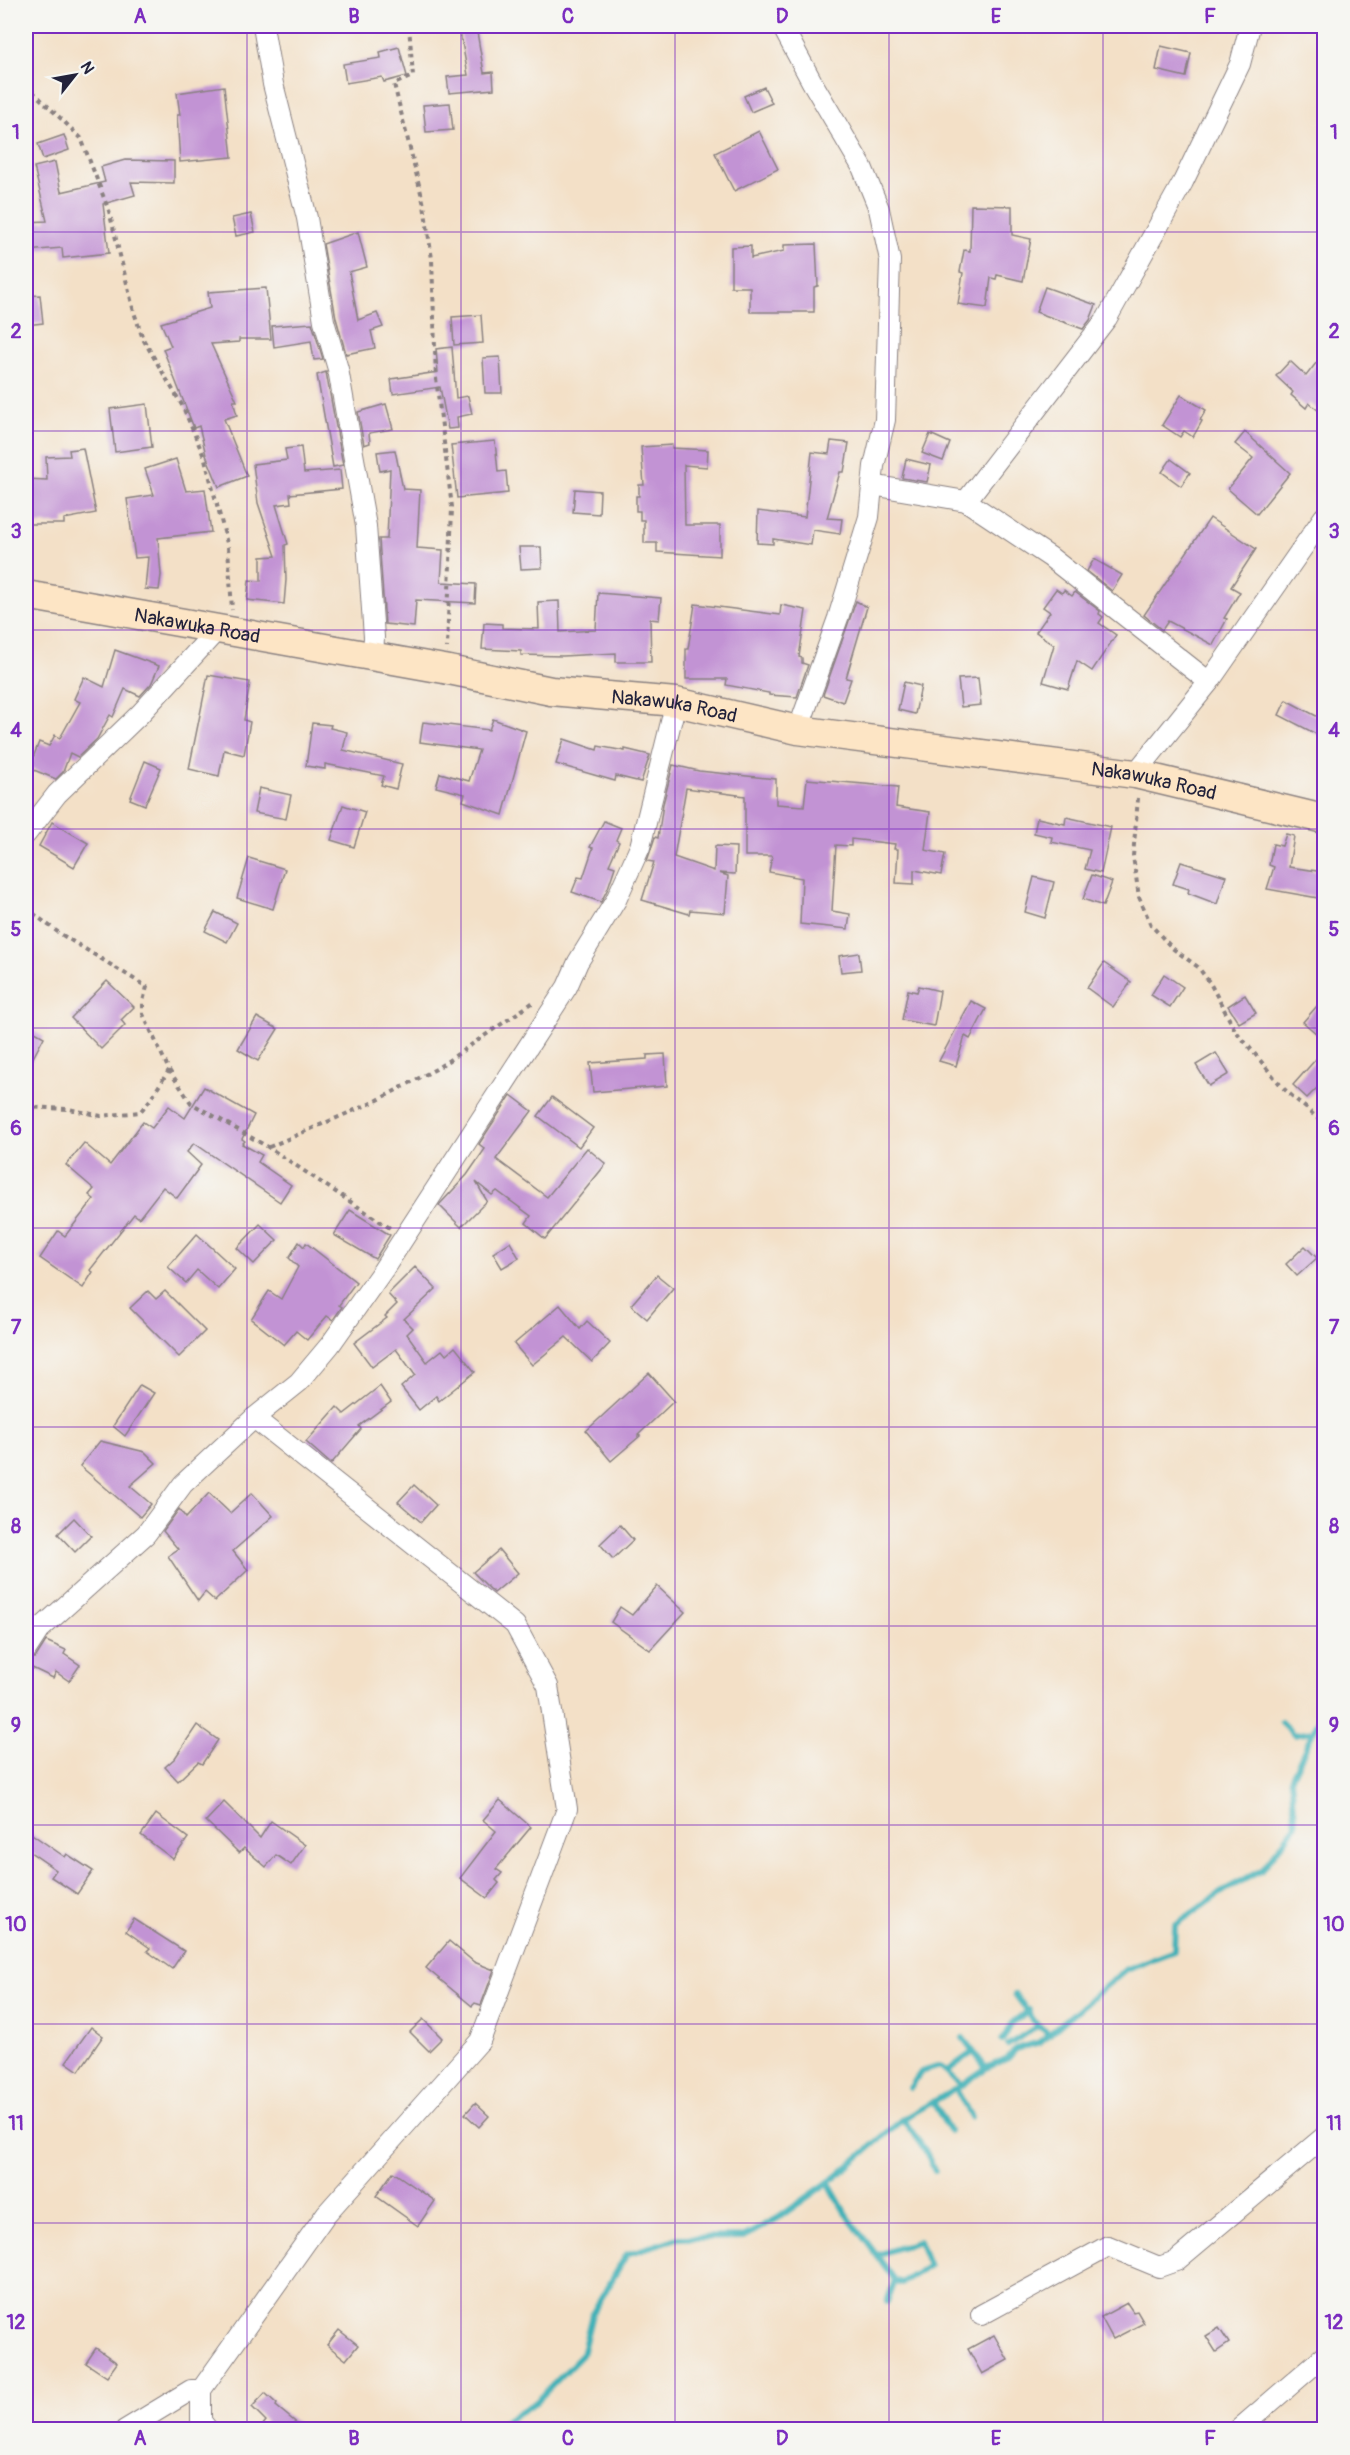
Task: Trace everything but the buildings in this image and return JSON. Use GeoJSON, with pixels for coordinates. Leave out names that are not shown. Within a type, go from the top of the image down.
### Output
{"type":"FeatureCollection","features":[{"type":"Feature","properties":{"kind":"main road","name":"Nakawuka Road"},"geometry":{"type":"LineString","coordinates":[[26,595],[444,669],[551,691],[676,702],[798,730],[1134,774],[1324,819]]}},
{"type":"Feature","properties":{"kind":"street"},"geometry":{"type":"LineString","coordinates":[[263,26],[273,84],[292,164],[304,201],[324,321],[338,369],[364,515],[374,637],[373,657]]}},
{"type":"Feature","properties":{"kind":"street"},"geometry":{"type":"LineString","coordinates":[[782,26],[862,167],[879,209],[890,260],[885,420],[874,466],[869,517],[838,618],[798,730]]}},
{"type":"Feature","properties":{"kind":"street"},"geometry":{"type":"LineString","coordinates":[[966,501],[1107,318],[1183,182],[1240,64],[1250,26]]}},
{"type":"Feature","properties":{"kind":"street"},"geometry":{"type":"LineString","coordinates":[[872,485],[966,501],[1050,557],[1209,682]]}},
{"type":"Feature","properties":{"kind":"street"},"geometry":{"type":"LineString","coordinates":[[1134,774],[1209,682],[1324,517]]}},
{"type":"Feature","properties":{"kind":"street"},"geometry":{"type":"LineString","coordinates":[[26,834],[57,794],[225,631]]}},
{"type":"Feature","properties":{"kind":"street"},"geometry":{"type":"LineString","coordinates":[[26,1650],[39,1630],[146,1534],[183,1484],[254,1418],[299,1382],[404,1237],[567,987],[578,962],[616,900],[640,847],[676,702]]}},
{"type":"Feature","properties":{"kind":"street"},"geometry":{"type":"LineString","coordinates":[[208,2430],[201,2421],[201,2390],[326,2214],[480,2040],[567,1809],[548,1686],[515,1625],[254,1418]]}},
{"type":"Feature","properties":{"kind":"street"},"geometry":{"type":"LineString","coordinates":[[981,2315],[1108,2246],[1158,2267],[1176,2261],[1324,2137]]}},
{"type":"Feature","properties":{"kind":"street"},"geometry":{"type":"LineString","coordinates":[[1238,2430],[1324,2356]]}},
{"type":"Feature","properties":{"kind":"street"},"geometry":{"type":"LineString","coordinates":[[125,2430],[191,2390],[201,2390]]}},
{"type":"Feature","properties":{"kind":"path"},"geometry":{"type":"LineString","coordinates":[[409,26],[413,76],[394,84],[424,205],[432,260],[436,378],[452,507],[444,669]]}},
{"type":"Feature","properties":{"kind":"path"},"geometry":{"type":"LineString","coordinates":[[26,85],[81,138],[109,211],[143,339],[183,407],[205,459],[228,547],[225,631]]}},
{"type":"Feature","properties":{"kind":"path"},"geometry":{"type":"LineString","coordinates":[[1134,774],[1139,805],[1133,856],[1139,897],[1150,926],[1172,948],[1198,967],[1242,1038],[1283,1088],[1324,1124]]}},
{"type":"Feature","properties":{"kind":"path"},"geometry":{"type":"LineString","coordinates":[[26,908],[59,933],[147,987],[143,1001],[143,1014],[169,1070],[191,1103],[268,1147],[404,1237]]}},
{"type":"Feature","properties":{"kind":"path"},"geometry":{"type":"LineString","coordinates":[[268,1147],[376,1101],[436,1069],[543,995],[567,987]]}},
{"type":"Feature","properties":{"kind":"path"},"geometry":{"type":"LineString","coordinates":[[26,1107],[69,1109],[101,1116],[140,1112],[169,1070]]}},
{"type":"Feature","properties":{"kind":"waterway"},"geometry":{"type":"LineString","coordinates":[[490,2430],[536,2402],[582,2355],[592,2314],[627,2254],[678,2238],[743,2237],[778,2218],[837,2176],[903,2119],[959,2087],[986,2068],[1008,2058],[1016,2049],[1040,2042],[1126,1969],[1174,1951],[1175,1925],[1225,1890],[1262,1870],[1296,1825],[1291,1779],[1324,1709]]}},
{"type":"Feature","properties":{"kind":"waterway"},"geometry":{"type":"LineString","coordinates":[[1281,1722],[1294,1735],[1312,1732]]}},
{"type":"Feature","properties":{"kind":"waterway"},"geometry":{"type":"LineString","coordinates":[[1015,1994],[1038,2026],[1050,2034]]}},
{"type":"Feature","properties":{"kind":"waterway"},"geometry":{"type":"LineString","coordinates":[[1002,2041],[1012,2023],[1029,2010]]}},
{"type":"Feature","properties":{"kind":"waterway"},"geometry":{"type":"LineString","coordinates":[[1008,2045],[1038,2026]]}},
{"type":"Feature","properties":{"kind":"waterway"},"geometry":{"type":"LineString","coordinates":[[963,2038],[986,2068]]}},
{"type":"Feature","properties":{"kind":"waterway"},"geometry":{"type":"LineString","coordinates":[[947,2071],[973,2052]]}},
{"type":"Feature","properties":{"kind":"waterway"},"geometry":{"type":"LineString","coordinates":[[910,2088],[921,2072],[940,2066],[962,2085]]}},
{"type":"Feature","properties":{"kind":"waterway"},"geometry":{"type":"LineString","coordinates":[[956,2089],[971,2117]]}},
{"type":"Feature","properties":{"kind":"waterway"},"geometry":{"type":"LineString","coordinates":[[933,2102],[949,2130]]}},
{"type":"Feature","properties":{"kind":"waterway"},"geometry":{"type":"LineString","coordinates":[[903,2119],[924,2149],[935,2171]]}},
{"type":"Feature","properties":{"kind":"waterway"},"geometry":{"type":"LineString","coordinates":[[828,2182],[846,2214],[895,2280],[887,2302]]}},
{"type":"Feature","properties":{"kind":"waterway"},"geometry":{"type":"LineString","coordinates":[[877,2255],[919,2241],[929,2266],[901,2283],[895,2280]]}}]}
